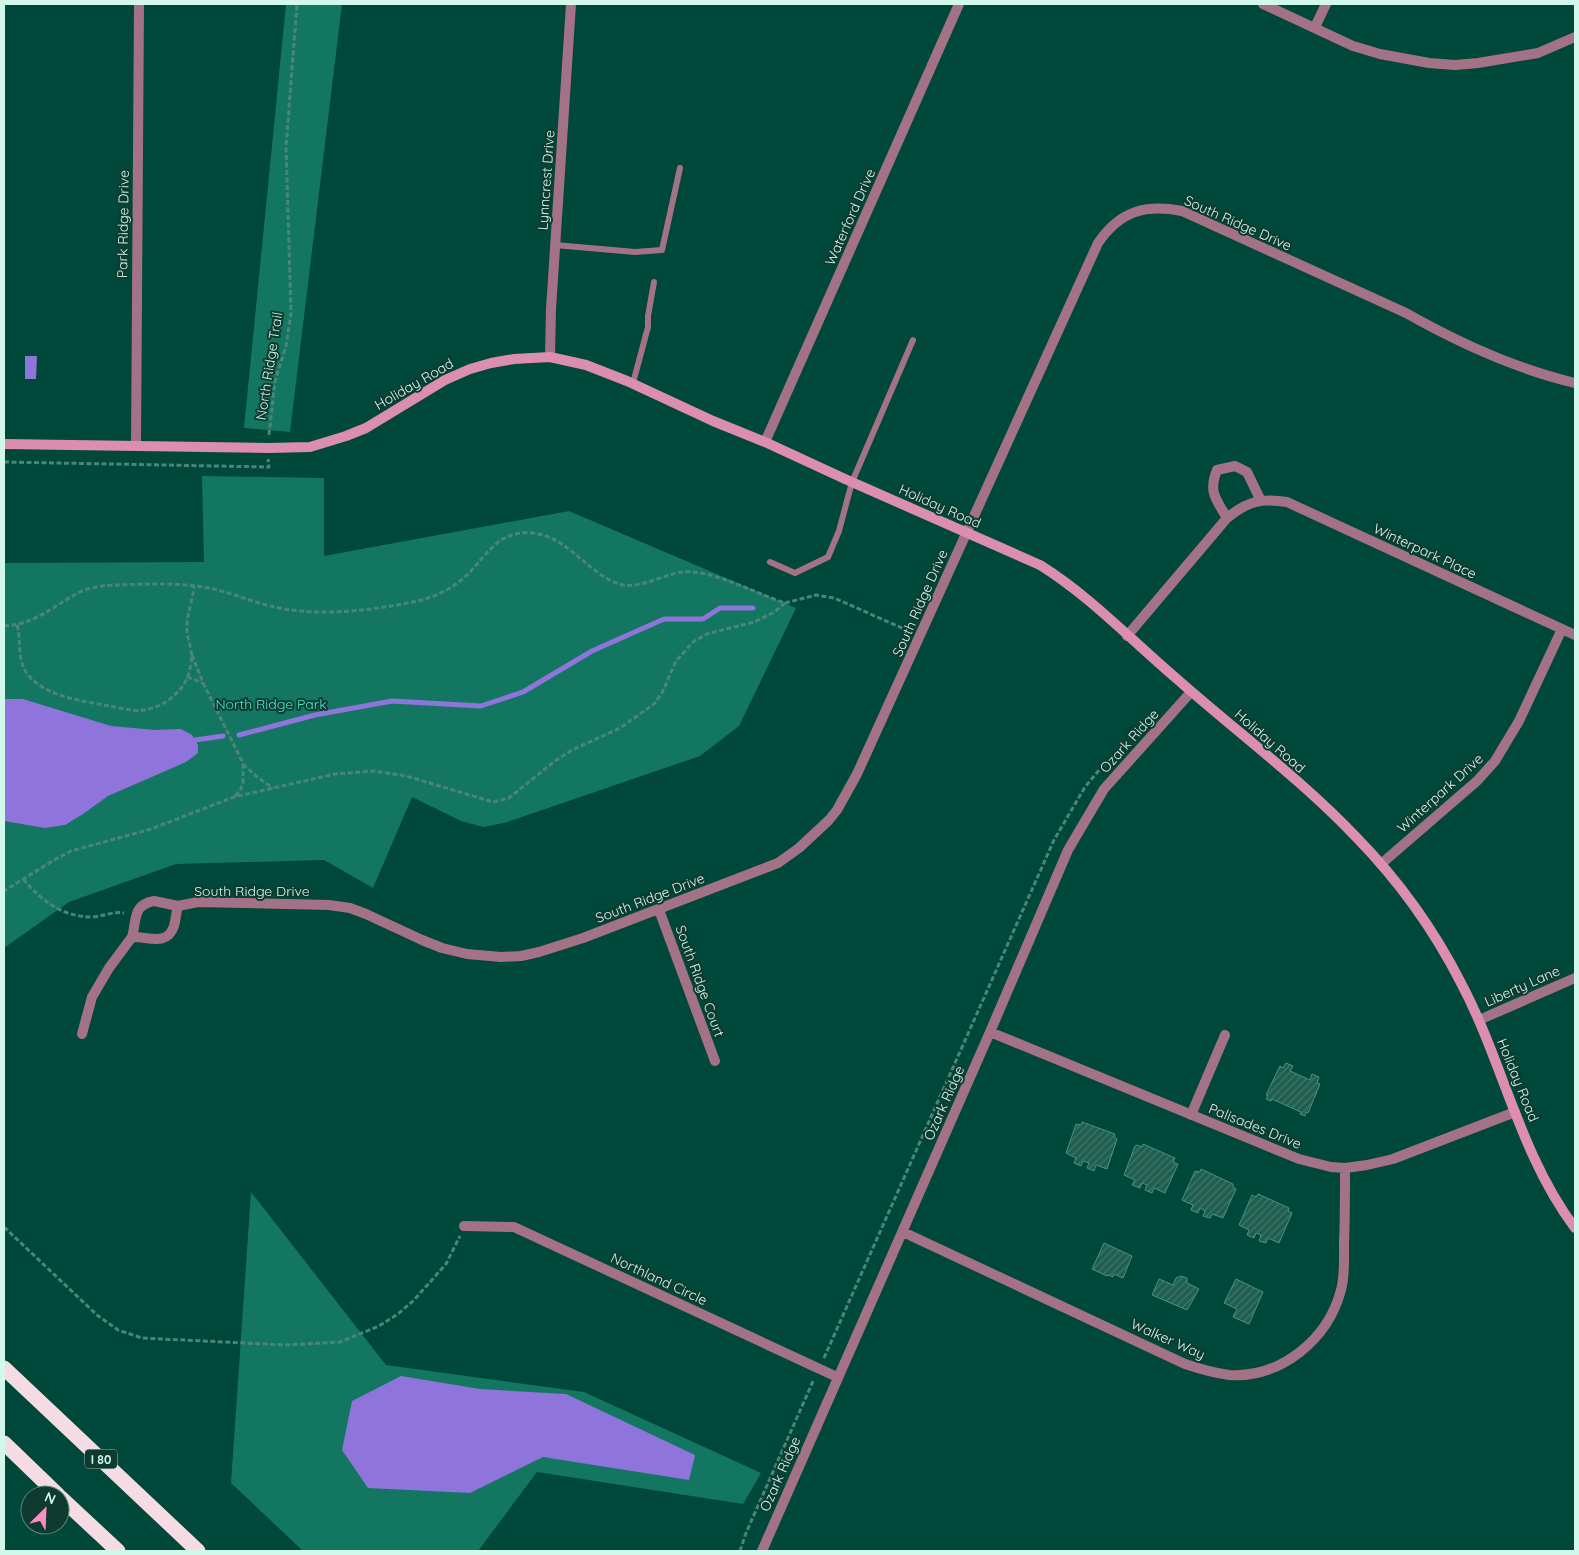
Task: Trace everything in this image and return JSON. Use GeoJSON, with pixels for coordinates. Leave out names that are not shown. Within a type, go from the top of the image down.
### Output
{"type":"FeatureCollection","features":[{"type":"Feature","properties":{"kind":"highway","name":"I 80"},"geometry":{"type":"LineString","coordinates":[[4,1368],[198,1551]]}},
{"type":"Feature","properties":{"kind":"highway"},"geometry":{"type":"LineString","coordinates":[[4,1443],[48,1485]]}},
{"type":"Feature","properties":{"kind":"highway"},"geometry":{"type":"LineString","coordinates":[[70,1506],[118,1551]]}},
{"type":"Feature","properties":{"kind":"street","name":"Park Ridge Drive"},"geometry":{"type":"LineString","coordinates":[[136,445],[139,4]]}},
{"type":"Feature","properties":{"kind":"street","name":"Lynncrest Drive"},"geometry":{"type":"LineString","coordinates":[[550,357],[551,309],[570,4]]}},
{"type":"Feature","properties":{"kind":"street","name":"Waterford Drive"},"geometry":{"type":"LineString","coordinates":[[765,442],[959,4]]}},
{"type":"Feature","properties":{"kind":"street"},"geometry":{"type":"LineString","coordinates":[[1263,4],[1353,46],[1380,54],[1429,63],[1455,65],[1478,63],[1538,53],[1575,37]]}},
{"type":"Feature","properties":{"kind":"street"},"geometry":{"type":"LineString","coordinates":[[1315,28],[1326,4]]}},
{"type":"Feature","properties":{"kind":"street","name":"South Ridge Drive"},"geometry":{"type":"LineString","coordinates":[[136,915],[142,905],[154,900],[178,906],[198,902],[329,904],[350,908],[366,914],[442,948],[467,954],[501,957],[521,956],[583,938],[659,910],[778,863],[800,848],[829,820],[856,774],[1098,243],[1116,222],[1132,213],[1145,209],[1162,208],[1182,211],[1406,313],[1512,364],[1544,376],[1575,383]]}},
{"type":"Feature","properties":{"kind":"street","name":"Holiday Road"},"geometry":{"type":"LineString","coordinates":[[4,444],[269,448],[310,446],[366,428],[445,380],[470,369],[514,359],[550,357],[586,365],[633,384],[1040,565],[1058,576],[1318,800],[1357,837],[1381,864],[1419,913],[1461,983],[1479,1020],[1533,1155],[1575,1228]]}},
{"type":"Feature","properties":{"kind":"street"},"geometry":{"type":"LineString","coordinates":[[1227,518],[1214,497],[1212,482],[1217,470],[1236,466],[1247,472],[1261,501]]}},
{"type":"Feature","properties":{"kind":"street","name":"Winterpark Place"},"geometry":{"type":"LineString","coordinates":[[1128,636],[1227,518],[1239,508],[1254,502],[1270,500],[1287,502],[1575,635]]}},
{"type":"Feature","properties":{"kind":"street","name":"Winterpark Drive"},"geometry":{"type":"LineString","coordinates":[[1381,864],[1477,781],[1495,761],[1520,721],[1562,629]]}},
{"type":"Feature","properties":{"kind":"street","name":"Ozark Ridge"},"geometry":{"type":"LineString","coordinates":[[762,1551],[903,1232],[1068,850],[1104,789],[1191,692]]}},
{"type":"Feature","properties":{"kind":"street","name":"South Ridge Drive"},"geometry":{"type":"LineString","coordinates":[[132,937],[140,936],[153,940],[165,937],[173,927],[178,906]]}},
{"type":"Feature","properties":{"kind":"street","name":"South Ridge Court"},"geometry":{"type":"LineString","coordinates":[[659,910],[715,1061]]}},
{"type":"Feature","properties":{"kind":"street"},"geometry":{"type":"LineString","coordinates":[[82,1034],[92,998],[109,968],[132,937],[136,915]]}},
{"type":"Feature","properties":{"kind":"street","name":"Liberty Lane"},"geometry":{"type":"LineString","coordinates":[[1479,1020],[1575,978]]}},
{"type":"Feature","properties":{"kind":"street","name":"Palisades Drive"},"geometry":{"type":"LineString","coordinates":[[990,1032],[1299,1159],[1331,1167],[1345,1168],[1393,1159],[1516,1112]]}},
{"type":"Feature","properties":{"kind":"street"},"geometry":{"type":"LineString","coordinates":[[1191,1115],[1225,1035]]}},
{"type":"Feature","properties":{"kind":"street","name":"Walker Way"},"geometry":{"type":"LineString","coordinates":[[903,1232],[1185,1364],[1208,1372],[1229,1374],[1256,1372],[1289,1360],[1308,1346],[1321,1332],[1336,1307],[1344,1277],[1345,1168]]}},
{"type":"Feature","properties":{"kind":"street","name":"Northland Circle"},"geometry":{"type":"LineString","coordinates":[[464,1226],[514,1227],[837,1378]]}},
{"type":"Feature","properties":{"kind":"lane"},"geometry":{"type":"LineString","coordinates":[[555,245],[635,252],[662,250],[680,168]]}},
{"type":"Feature","properties":{"kind":"lane"},"geometry":{"type":"LineString","coordinates":[[633,384],[648,327],[654,282]]}},
{"type":"Feature","properties":{"kind":"lane"},"geometry":{"type":"LineString","coordinates":[[770,562],[795,573],[828,557],[839,531],[852,482],[913,340]]}},
{"type":"Feature","properties":{"kind":"path","name":"North Ridge Trail"},"geometry":{"type":"LineString","coordinates":[[4,462],[269,467],[275,381],[286,346],[291,313],[286,147],[297,4]]}},
{"type":"Feature","properties":{"kind":"path"},"geometry":{"type":"LineString","coordinates":[[4,626],[17,625],[39,617],[80,592],[115,585],[175,585],[217,590],[267,606],[289,610],[330,612],[415,602],[442,592],[456,584],[501,539],[517,533],[534,533],[557,540],[574,551],[604,577],[621,585],[634,585],[673,573],[691,571],[708,574],[785,603]]}},
{"type":"Feature","properties":{"kind":"path"},"geometry":{"type":"LineString","coordinates":[[194,587],[186,627],[191,652],[204,685],[243,764],[257,777],[274,788]]}},
{"type":"Feature","properties":{"kind":"path"},"geometry":{"type":"LineString","coordinates":[[4,891],[71,851],[151,829],[234,797],[335,774],[375,772],[406,776],[493,802],[510,798],[555,761],[572,750],[620,728],[654,704],[662,693],[676,661],[693,642],[707,634],[754,622],[772,613],[785,603],[816,595],[834,598],[920,636]]}},
{"type":"Feature","properties":{"kind":"path"},"geometry":{"type":"LineString","coordinates":[[17,625],[19,654],[22,666],[28,676],[39,685],[69,698],[131,710],[143,710],[167,702],[182,686],[191,664],[191,652]]}},
{"type":"Feature","properties":{"kind":"path"},"geometry":{"type":"LineString","coordinates":[[186,677],[198,680],[204,685]]}},
{"type":"Feature","properties":{"kind":"path"},"geometry":{"type":"LineString","coordinates":[[740,1551],[746,1533],[1054,840],[1085,786],[1105,763]]}},
{"type":"Feature","properties":{"kind":"path"},"geometry":{"type":"LineString","coordinates":[[234,797],[240,791],[243,782],[243,764]]}},
{"type":"Feature","properties":{"kind":"path"},"geometry":{"type":"LineString","coordinates":[[23,879],[39,897],[50,905],[79,915],[105,916],[118,912],[136,915]]}},
{"type":"Feature","properties":{"kind":"path"},"geometry":{"type":"LineString","coordinates":[[4,1227],[97,1315],[118,1330],[142,1338],[286,1345],[340,1342],[379,1326],[398,1314],[414,1300],[446,1264],[464,1226]]}},
{"type":"Feature","properties":{"kind":"green space"},"geometry":{"type":"Polygon","coordinates":[[[286,4],[342,4],[290,432],[244,428],[286,4]]]}},
{"type":"Feature","properties":{"kind":"green space","name":"North Ridge Park"},"geometry":{"type":"Polygon","coordinates":[[[202,476],[324,478],[324,556],[569,511],[796,608],[739,726],[700,756],[504,823],[483,827],[461,821],[412,797],[373,888],[324,860],[176,864],[69,902],[4,948],[4,563],[204,562],[202,476]]]}},
{"type":"Feature","properties":{"kind":"green space"},"geometry":{"type":"Polygon","coordinates":[[[251,1192],[386,1365],[584,1392],[761,1473],[743,1504],[537,1472],[478,1551],[303,1551],[231,1483],[251,1192]]]}},
{"type":"Feature","properties":{"kind":"shaded area"},"geometry":{"type":"Polygon","coordinates":[[[25,356],[37,356],[36,379],[25,379],[25,356]]]}},
{"type":"Feature","properties":{"kind":"shaded area"},"geometry":{"type":"Polygon","coordinates":[[[4,699],[23,699],[111,726],[155,730],[181,729],[192,735],[198,745],[198,753],[186,762],[108,796],[65,825],[45,828],[4,821],[4,699]]]}},
{"type":"Feature","properties":{"kind":"shaded area"},"geometry":{"type":"Polygon","coordinates":[[[401,1376],[480,1389],[566,1394],[695,1455],[689,1480],[543,1457],[470,1493],[368,1488],[342,1450],[352,1401],[401,1376]]]}},
{"type":"Feature","properties":{"kind":"building"},"geometry":{"type":"Polygon","coordinates":[[[1286,1063],[1293,1066],[1290,1071],[1310,1080],[1312,1074],[1319,1077],[1317,1083],[1320,1084],[1305,1116],[1300,1114],[1301,1112],[1272,1099],[1271,1101],[1266,1099],[1268,1096],[1266,1095],[1280,1066],[1283,1068],[1286,1063]]]}},
{"type":"Feature","properties":{"kind":"building"},"geometry":{"type":"Polygon","coordinates":[[[1082,1122],[1115,1134],[1114,1137],[1117,1139],[1107,1169],[1096,1165],[1094,1171],[1087,1168],[1089,1163],[1083,1161],[1081,1166],[1074,1163],[1076,1158],[1066,1153],[1076,1124],[1081,1125],[1082,1122]]]}},
{"type":"Feature","properties":{"kind":"building"},"geometry":{"type":"Polygon","coordinates":[[[1143,1144],[1175,1158],[1173,1162],[1178,1164],[1165,1193],[1154,1188],[1152,1193],[1145,1190],[1147,1185],[1142,1183],[1140,1188],[1132,1185],[1135,1180],[1124,1175],[1135,1146],[1142,1147],[1143,1144]]]}},
{"type":"Feature","properties":{"kind":"building"},"geometry":{"type":"Polygon","coordinates":[[[1201,1169],[1233,1184],[1233,1187],[1236,1189],[1223,1218],[1212,1214],[1210,1218],[1203,1216],[1205,1211],[1200,1208],[1198,1213],[1191,1210],[1193,1205],[1182,1200],[1195,1171],[1200,1172],[1201,1169]]]}},
{"type":"Feature","properties":{"kind":"building"},"geometry":{"type":"Polygon","coordinates":[[[1258,1194],[1289,1208],[1288,1211],[1292,1213],[1279,1243],[1268,1238],[1266,1243],[1259,1241],[1261,1235],[1256,1233],[1254,1238],[1247,1235],[1249,1230],[1239,1225],[1252,1195],[1256,1197],[1258,1194]]]}},
{"type":"Feature","properties":{"kind":"building"},"geometry":{"type":"Polygon","coordinates":[[[1104,1243],[1132,1256],[1123,1278],[1114,1274],[1113,1277],[1107,1276],[1092,1269],[1104,1243]]]}},
{"type":"Feature","properties":{"kind":"building"},"geometry":{"type":"Polygon","coordinates":[[[1181,1276],[1187,1278],[1187,1283],[1199,1289],[1187,1310],[1152,1295],[1159,1279],[1173,1285],[1176,1278],[1181,1276]]]}},
{"type":"Feature","properties":{"kind":"building"},"geometry":{"type":"Polygon","coordinates":[[[1236,1279],[1263,1292],[1249,1324],[1233,1317],[1237,1309],[1224,1303],[1236,1279]]]}},
{"type":"Feature","properties":{"kind":"waterway"},"geometry":{"type":"LineString","coordinates":[[239,735],[315,715],[392,701],[481,706],[523,692],[592,651],[664,619],[703,619],[720,608],[753,608]]}},
{"type":"Feature","properties":{"kind":"waterway"},"geometry":{"type":"LineString","coordinates":[[195,740],[223,736]]}}]}
